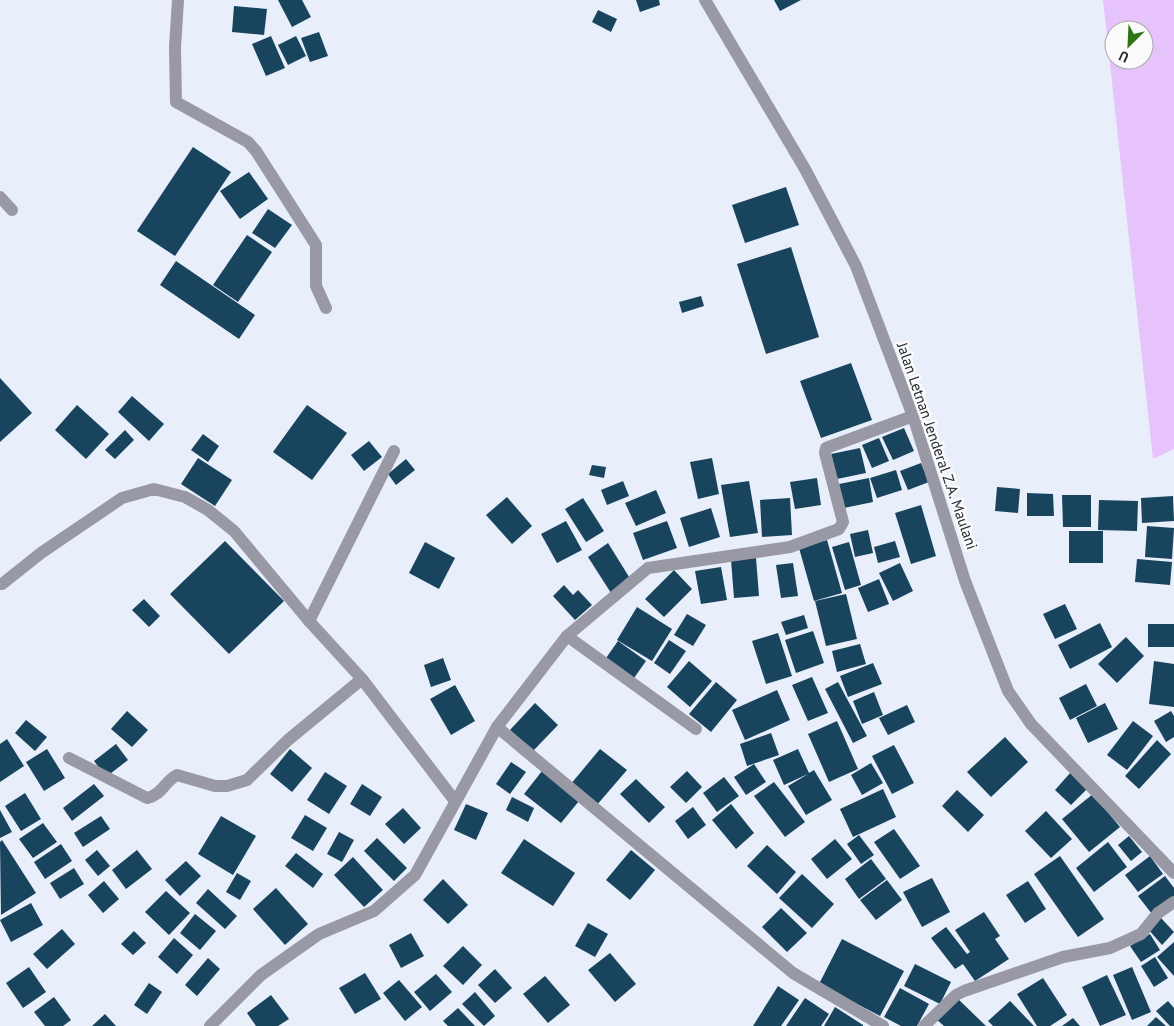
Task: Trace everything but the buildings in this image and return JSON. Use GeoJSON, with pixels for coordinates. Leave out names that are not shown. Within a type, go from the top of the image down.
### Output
{"type":"FeatureCollection","features":[{"type":"Feature","properties":{"kind":"street"},"geometry":{"type":"LineString","coordinates":[[178,0],[175,47],[176,102],[248,142],[256,151],[316,245],[316,286],[326,308]]}},
{"type":"Feature","properties":{"kind":"street","name":"Jalan Letnan Jenderal Z.A. Maulani"},"geometry":{"type":"LineString","coordinates":[[705,0],[805,169],[856,266],[913,416],[965,581],[1008,690],[1031,724],[1174,873]]}},
{"type":"Feature","properties":{"kind":"street"},"geometry":{"type":"LineString","coordinates":[[0,197],[12,210]]}},
{"type":"Feature","properties":{"kind":"street"},"geometry":{"type":"LineString","coordinates":[[210,1026],[261,975],[319,934],[374,911],[415,875],[496,727],[567,636],[648,568],[790,547],[839,529],[843,522],[825,453],[826,448],[913,416]]}},
{"type":"Feature","properties":{"kind":"street"},"geometry":{"type":"LineString","coordinates":[[310,622],[394,451]]}},
{"type":"Feature","properties":{"kind":"street"},"geometry":{"type":"LineString","coordinates":[[2,584],[41,554],[122,498],[154,489],[185,497],[208,510],[234,531],[310,622],[362,679],[455,801]]}},
{"type":"Feature","properties":{"kind":"street"},"geometry":{"type":"LineString","coordinates":[[567,636],[696,729]]}},
{"type":"Feature","properties":{"kind":"street"},"geometry":{"type":"LineString","coordinates":[[69,758],[147,798],[156,796],[171,778],[176,775],[215,786],[227,786],[247,780],[288,740],[362,679]]}},
{"type":"Feature","properties":{"kind":"street"},"geometry":{"type":"LineString","coordinates":[[496,727],[793,973],[883,1026]]}},
{"type":"Feature","properties":{"kind":"street"},"geometry":{"type":"LineString","coordinates":[[924,1026],[956,995],[964,991],[1063,957],[1110,948],[1141,934],[1158,913],[1174,902]]}},
{"type":"Feature","properties":{"kind":"shaded area"},"geometry":{"type":"Polygon","coordinates":[[[1103,0],[1174,0],[1174,449],[1153,459],[1111,70],[1154,70],[1154,20],[1105,20],[1103,0]]]}}]}
